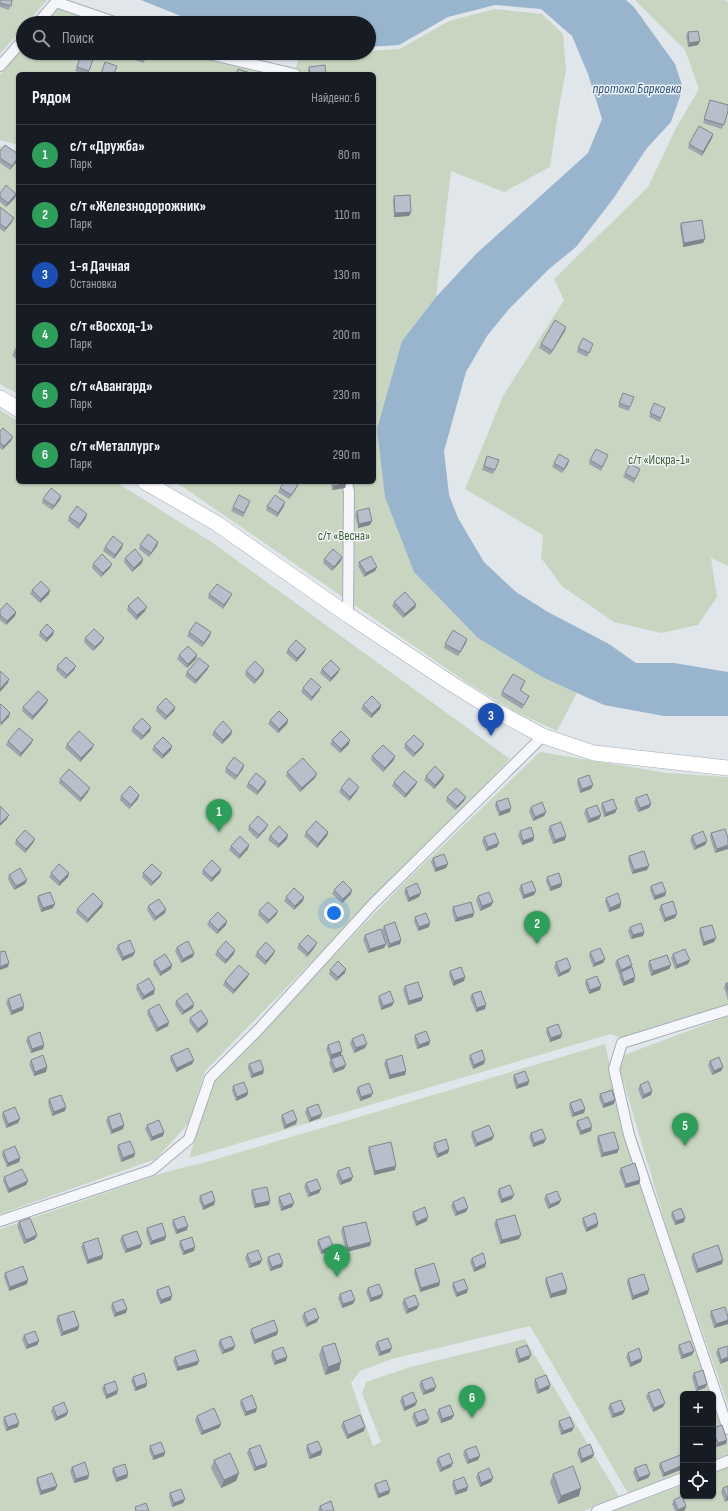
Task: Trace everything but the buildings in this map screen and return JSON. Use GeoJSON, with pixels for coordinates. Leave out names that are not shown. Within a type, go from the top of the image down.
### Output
{"type":"FeatureCollection","features":[{"type":"Feature","properties":{"kind":"main road"},"geometry":{"type":"LineString","coordinates":[[0,398],[16,408]]}},
{"type":"Feature","properties":{"kind":"main road"},"geometry":{"type":"LineString","coordinates":[[148,484],[216,523],[348,615],[489,706],[543,736],[594,753],[708,767],[728,768]]}},
{"type":"Feature","properties":{"kind":"street"},"geometry":{"type":"LineString","coordinates":[[44,16],[56,2],[97,16]]}},
{"type":"Feature","properties":{"kind":"street"},"geometry":{"type":"LineString","coordinates":[[0,66],[16,48]]}},
{"type":"Feature","properties":{"kind":"street"},"geometry":{"type":"LineString","coordinates":[[234,60],[286,72]]}},
{"type":"Feature","properties":{"kind":"street"},"geometry":{"type":"LineString","coordinates":[[347,484],[349,492],[348,615]]}},
{"type":"Feature","properties":{"kind":"street"},"geometry":{"type":"LineString","coordinates":[[0,1221],[152,1170],[189,1139],[210,1078],[258,1030],[373,904],[543,736]]}},
{"type":"Feature","properties":{"kind":"street"},"geometry":{"type":"LineString","coordinates":[[728,1010],[622,1043],[614,1069],[629,1135],[728,1429]]}},
{"type":"Feature","properties":{"kind":"street"},"geometry":{"type":"LineString","coordinates":[[716,1466],[728,1461]]}},
{"type":"Feature","properties":{"kind":"street"},"geometry":{"type":"LineString","coordinates":[[597,1511],[680,1479]]}},
{"type":"Feature","properties":{"kind":"green space"},"geometry":{"type":"Polygon","coordinates":[[[0,0],[47,0],[33,16],[16,16],[16,36],[0,54],[0,0]]]}},
{"type":"Feature","properties":{"kind":"green space","name":"с/т «Искра-1»"},"geometry":{"type":"Polygon","coordinates":[[[635,0],[725,0],[728,2],[728,566],[711,558],[717,597],[698,625],[661,633],[614,622],[563,587],[541,558],[543,535],[465,489],[503,396],[564,300],[554,279],[648,187],[676,128],[699,89],[685,50],[635,0]]]}},
{"type":"Feature","properties":{"kind":"green space"},"geometry":{"type":"Polygon","coordinates":[[[58,6],[86,16],[50,16],[58,6]]]}},
{"type":"Feature","properties":{"kind":"green space","name":"с/т «Весна»"},"geometry":{"type":"Polygon","coordinates":[[[495,9],[542,14],[563,34],[566,71],[550,167],[504,192],[451,171],[436,297],[402,341],[478,638],[542,677],[577,693],[557,731],[514,711],[469,684],[177,484],[376,484],[376,72],[295,72],[298,60],[376,60],[376,51],[400,49],[449,21],[495,9]]]}},
{"type":"Feature","properties":{"kind":"green space"},"geometry":{"type":"Polygon","coordinates":[[[16,56],[16,60],[211,60],[260,72],[16,72],[16,144],[0,140],[0,75],[16,56]]]}},
{"type":"Feature","properties":{"kind":"green space"},"geometry":{"type":"Polygon","coordinates":[[[0,146],[16,150],[16,393],[0,384],[0,146]]]}},
{"type":"Feature","properties":{"kind":"green space"},"geometry":{"type":"Polygon","coordinates":[[[0,410],[16,420],[16,484],[119,484],[213,543],[510,759],[205,1071],[188,1124],[156,1159],[0,1214],[0,410]]]}},
{"type":"Feature","properties":{"kind":"green space"},"geometry":{"type":"Polygon","coordinates":[[[540,752],[667,773],[728,777],[728,1007],[623,1039],[611,1034],[189,1158],[214,1080],[405,882],[540,752]]]}},
{"type":"Feature","properties":{"kind":"green space"},"geometry":{"type":"Polygon","coordinates":[[[728,1016],[728,1405],[671,1242],[619,1067],[624,1055],[728,1016]]]}},
{"type":"Feature","properties":{"kind":"green space"},"geometry":{"type":"Polygon","coordinates":[[[605,1044],[626,1136],[711,1391],[680,1391],[680,1475],[629,1495],[530,1326],[392,1359],[360,1371],[351,1383],[373,1446],[381,1442],[362,1393],[366,1382],[410,1367],[525,1339],[620,1498],[583,1511],[0,1511],[0,1229],[166,1172],[210,1161],[605,1044]]]}},
{"type":"Feature","properties":{"kind":"green space"},"geometry":{"type":"Polygon","coordinates":[[[716,1406],[728,1442],[728,1456],[716,1461],[716,1406]]]}},
{"type":"Feature","properties":{"kind":"green space"},"geometry":{"type":"Polygon","coordinates":[[[728,1467],[728,1511],[614,1511],[680,1486],[680,1499],[716,1499],[716,1472],[728,1467]]]}},
{"type":"Feature","properties":{"kind":"water","name":"протока Барковка"},"geometry":{"type":"Polygon","coordinates":[[[141,0],[626,0],[634,7],[675,64],[683,88],[671,122],[647,148],[613,199],[576,247],[549,269],[509,309],[487,336],[466,372],[444,451],[449,495],[458,518],[484,562],[516,592],[548,612],[609,644],[636,663],[674,663],[728,672],[728,716],[664,716],[604,705],[542,677],[478,638],[414,572],[385,497],[377,429],[402,341],[436,297],[476,254],[588,153],[602,119],[588,74],[572,36],[541,9],[495,5],[448,17],[399,45],[376,47],[376,16],[181,16],[141,0]]]}},
{"type":"Feature","properties":{"kind":"place","name":"1-я Дачная"},"geometry":{"type":"Point","coordinates":[491,736]}},
{"type":"Feature","properties":{"kind":"place","name":"с/т «Дружба»"},"geometry":{"type":"Point","coordinates":[219,832]}},
{"type":"Feature","properties":{"kind":"place","name":"с/т «Железнодорожник»"},"geometry":{"type":"Point","coordinates":[537,944]}},
{"type":"Feature","properties":{"kind":"place","name":"с/т «Авангард»"},"geometry":{"type":"Point","coordinates":[685,1146]}},
{"type":"Feature","properties":{"kind":"place","name":"с/т «Восход-1»"},"geometry":{"type":"Point","coordinates":[337,1277]}},
{"type":"Feature","properties":{"kind":"place","name":"с/т «Металлург»"},"geometry":{"type":"Point","coordinates":[472,1418]}}]}
